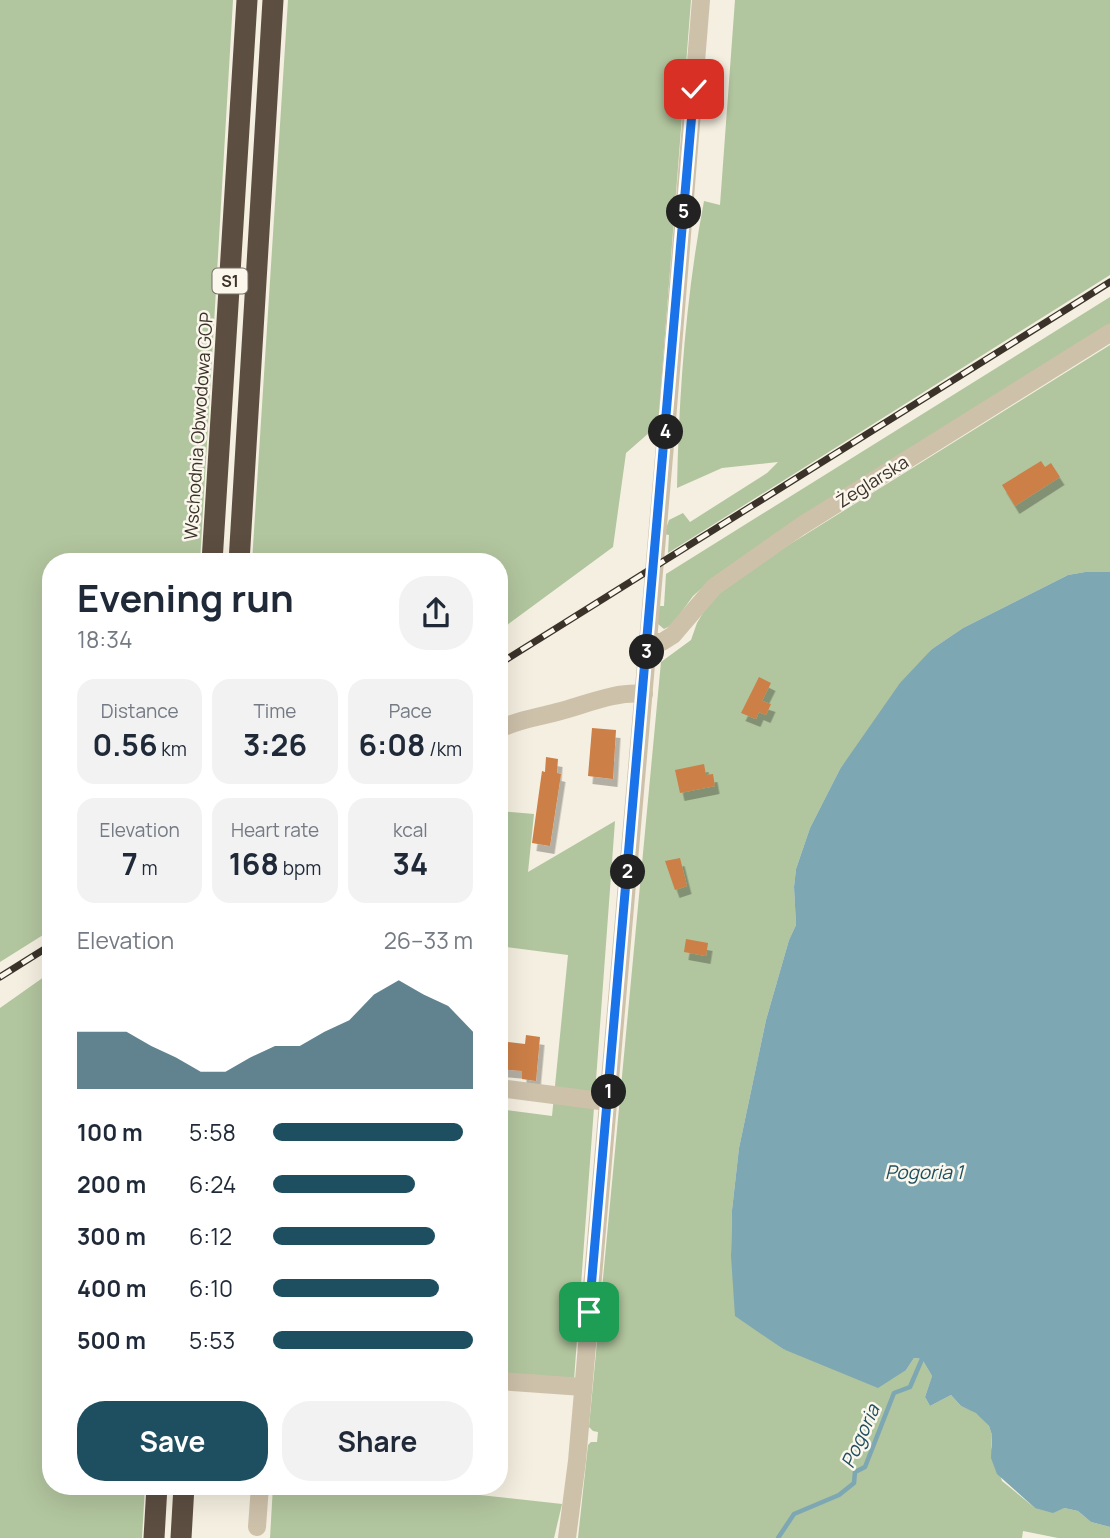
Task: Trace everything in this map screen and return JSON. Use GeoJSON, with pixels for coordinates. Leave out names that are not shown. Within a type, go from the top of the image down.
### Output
{"type":"FeatureCollection","features":[{"type":"Feature","properties":{"kind":"highway","name":"Wschodnia Obwodowa GOP"},"geometry":{"type":"LineString","coordinates":[[213,553],[247,0]]}},
{"type":"Feature","properties":{"kind":"highway","name":"S1"},"geometry":{"type":"LineString","coordinates":[[240,553],[273,0]]}},
{"type":"Feature","properties":{"kind":"highway"},"geometry":{"type":"LineString","coordinates":[[154,1538],[156,1495]]}},
{"type":"Feature","properties":{"kind":"highway"},"geometry":{"type":"LineString","coordinates":[[181,1538],[183,1495]]}},
{"type":"Feature","properties":{"kind":"street"},"geometry":{"type":"LineString","coordinates":[[568,1538],[648,642],[701,0]]}},
{"type":"Feature","properties":{"kind":"street","name":"Żeglarska"},"geometry":{"type":"LineString","coordinates":[[648,642],[662,642],[673,635],[714,587],[801,526],[1110,333]]}},
{"type":"Feature","properties":{"kind":"street"},"geometry":{"type":"LineString","coordinates":[[508,725],[626,693],[643,694]]}},
{"type":"Feature","properties":{"kind":"street"},"geometry":{"type":"LineString","coordinates":[[508,1089],[608,1101]]}},
{"type":"Feature","properties":{"kind":"street"},"geometry":{"type":"LineString","coordinates":[[508,1382],[583,1387]]}},
{"type":"Feature","properties":{"kind":"street"},"geometry":{"type":"LineString","coordinates":[[257,1527],[259,1495]]}},
{"type":"Feature","properties":{"kind":"green space"},"geometry":{"type":"Polygon","coordinates":[[[0,0],[233,0],[201,553],[42,553],[42,936],[0,962],[0,0]]]}},
{"type":"Feature","properties":{"kind":"green space"},"geometry":{"type":"Polygon","coordinates":[[[288,0],[691,0],[658,425],[626,453],[613,547],[508,624],[508,553],[253,553],[288,0]]]}},
{"type":"Feature","properties":{"kind":"green space"},"geometry":{"type":"Polygon","coordinates":[[[735,0],[1110,0],[1110,275],[668,553],[669,535],[664,534],[669,520],[683,513],[690,522],[767,473],[778,462],[722,468],[677,488],[688,308],[704,201],[720,205],[735,0]]]}},
{"type":"Feature","properties":{"kind":"green space"},"geometry":{"type":"Polygon","coordinates":[[[1110,297],[1110,325],[714,577],[693,596],[672,625],[664,629],[658,624],[658,606],[664,606],[666,574],[1110,297]]]}},
{"type":"Feature","properties":{"kind":"green space"},"geometry":{"type":"Polygon","coordinates":[[[1110,345],[1110,572],[1068,575],[963,628],[932,649],[840,769],[810,828],[796,869],[796,925],[789,940],[766,1020],[739,1148],[732,1210],[731,1256],[761,1333],[783,1349],[906,1370],[914,1358],[922,1359],[932,1376],[925,1397],[930,1406],[951,1395],[961,1406],[976,1412],[989,1426],[992,1435],[991,1447],[1002,1481],[1035,1508],[1078,1511],[1091,1522],[1110,1527],[1110,1538],[1058,1538],[1023,1531],[1022,1538],[578,1538],[588,1445],[597,1442],[598,1432],[589,1427],[661,662],[691,640],[709,603],[763,561],[1110,345]]]}},
{"type":"Feature","properties":{"kind":"green space"},"geometry":{"type":"Polygon","coordinates":[[[508,812],[534,814],[528,872],[615,821],[574,1380],[508,1376],[508,1110],[552,1116],[568,955],[508,947],[508,812]]]}},
{"type":"Feature","properties":{"kind":"green space"},"geometry":{"type":"Polygon","coordinates":[[[42,978],[42,1495],[144,1495],[142,1538],[0,1538],[0,1008],[42,978]]]}},
{"type":"Feature","properties":{"kind":"green space"},"geometry":{"type":"Polygon","coordinates":[[[272,1495],[480,1495],[562,1504],[554,1538],[270,1538],[272,1495]]]}},
{"type":"Feature","properties":{"kind":"water","name":"Pogoria 1"},"geometry":{"type":"Polygon","coordinates":[[[1110,572],[1110,1527],[1091,1522],[1078,1511],[1064,1508],[1053,1513],[1035,1508],[997,1474],[991,1458],[992,1435],[989,1426],[976,1413],[961,1406],[951,1395],[930,1406],[925,1397],[932,1376],[922,1359],[914,1358],[906,1370],[878,1388],[783,1349],[735,1316],[731,1256],[732,1210],[739,1148],[766,1020],[789,940],[796,925],[796,869],[810,828],[840,769],[900,683],[932,649],[963,628],[1068,575],[1110,572]]]}},
{"type":"Feature","properties":{"kind":"building"},"geometry":{"type":"Polygon","coordinates":[[[1041,461],[1045,467],[1051,463],[1060,477],[1015,506],[1002,485],[1041,461]]]}},
{"type":"Feature","properties":{"kind":"building"},"geometry":{"type":"Polygon","coordinates":[[[759,677],[771,683],[762,701],[771,704],[766,715],[759,712],[756,719],[741,713],[759,677]]]}},
{"type":"Feature","properties":{"kind":"building"},"geometry":{"type":"Polygon","coordinates":[[[592,728],[616,730],[613,779],[588,776],[592,728]]]}},
{"type":"Feature","properties":{"kind":"building"},"geometry":{"type":"Polygon","coordinates":[[[546,757],[558,759],[557,773],[561,774],[550,846],[532,843],[546,757]]]}},
{"type":"Feature","properties":{"kind":"building"},"geometry":{"type":"Polygon","coordinates":[[[704,764],[706,775],[713,774],[715,786],[680,793],[675,770],[704,764]]]}},
{"type":"Feature","properties":{"kind":"building"},"geometry":{"type":"Polygon","coordinates":[[[680,858],[687,886],[675,890],[665,861],[680,858]]]}},
{"type":"Feature","properties":{"kind":"building"},"geometry":{"type":"Polygon","coordinates":[[[686,939],[708,943],[706,956],[684,952],[686,939]]]}},
{"type":"Feature","properties":{"kind":"building"},"geometry":{"type":"Polygon","coordinates":[[[526,1035],[540,1037],[536,1081],[522,1079],[522,1071],[508,1070],[508,1042],[525,1044],[526,1035]]]}},
{"type":"Feature","properties":{"kind":"waterway","name":"Pogoria"},"geometry":{"type":"LineString","coordinates":[[778,1538],[794,1514],[839,1495],[854,1483],[855,1472],[865,1467],[894,1393],[910,1387],[922,1359]]}},
{"type":"Feature","properties":{"kind":"railway"},"geometry":{"type":"LineString","coordinates":[[508,658],[1110,282]]}},
{"type":"Feature","properties":{"kind":"railway"},"geometry":{"type":"LineString","coordinates":[[0,977],[42,951]]}},
{"type":"Feature","properties":{"kind":"route"},"geometry":{"type":"LineString","coordinates":[[589,1312],[694,89]]}}]}
